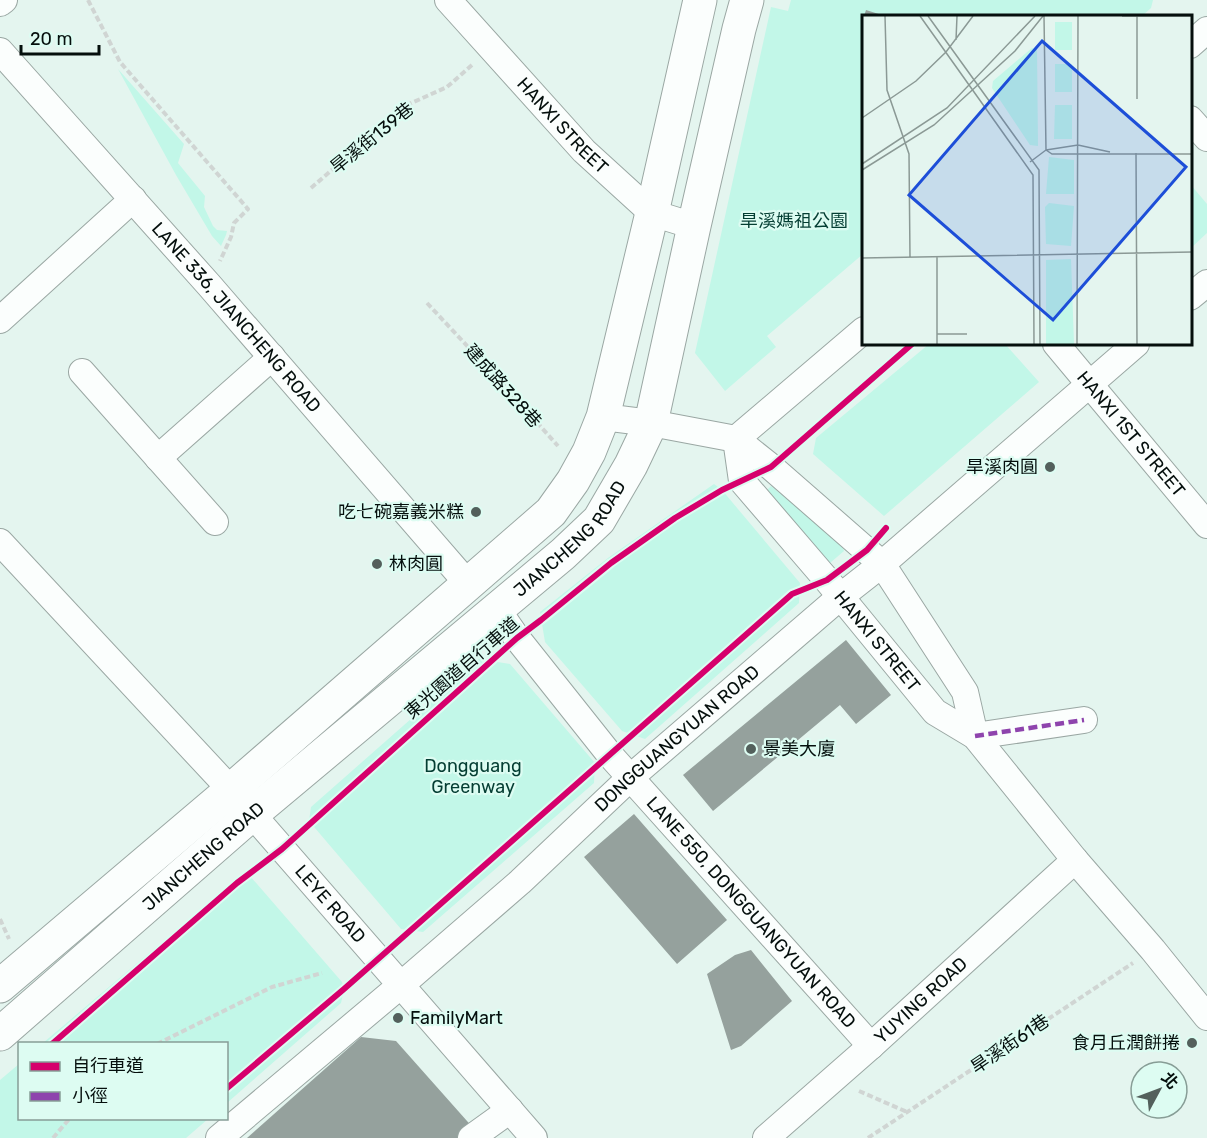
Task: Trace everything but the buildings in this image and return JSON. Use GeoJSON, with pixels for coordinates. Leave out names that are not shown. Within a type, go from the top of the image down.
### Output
{"type":"FeatureCollection","features":[{"type":"Feature","properties":{"kind":"main road","name":"JIANCHENG ROAD"},"geometry":{"type":"LineString","coordinates":[[0,986],[231,790],[551,512],[589,452],[603,417],[700,0]]}},
{"type":"Feature","properties":{"kind":"main road","name":"JIANCHENG ROAD"},"geometry":{"type":"LineString","coordinates":[[0,1034],[252,814],[563,554],[599,520],[631,465],[651,423],[747,0]]}},
{"type":"Feature","properties":{"kind":"street"},"geometry":{"type":"LineString","coordinates":[[0,3],[4,0]]}},
{"type":"Feature","properties":{"kind":"street","name":"HANXI STREET"},"geometry":{"type":"LineString","coordinates":[[448,0],[584,151],[652,213],[694,226]]}},
{"type":"Feature","properties":{"kind":"street"},"geometry":{"type":"LineString","coordinates":[[1192,44],[1207,30]]}},
{"type":"Feature","properties":{"kind":"street","name":"LANE 336, JIANCHENG ROAD"},"geometry":{"type":"LineString","coordinates":[[0,51],[272,357],[468,584]]}},
{"type":"Feature","properties":{"kind":"street"},"geometry":{"type":"LineString","coordinates":[[1192,119],[1207,138]]}},
{"type":"Feature","properties":{"kind":"street"},"geometry":{"type":"LineString","coordinates":[[0,320],[133,199]]}},
{"type":"Feature","properties":{"kind":"street"},"geometry":{"type":"LineString","coordinates":[[1192,296],[1207,283]]}},
{"type":"Feature","properties":{"kind":"street"},"geometry":{"type":"LineString","coordinates":[[603,417],[651,423],[736,439],[862,332]]}},
{"type":"Feature","properties":{"kind":"street","name":"HANXI 1ST STREET"},"geometry":{"type":"LineString","coordinates":[[1057,345],[1207,525]]}},
{"type":"Feature","properties":{"kind":"street","name":"DONGGUANGYUAN ROAD"},"geometry":{"type":"LineString","coordinates":[[219,1138],[520,882],[631,777],[1135,345]]}},
{"type":"Feature","properties":{"kind":"street"},"geometry":{"type":"LineString","coordinates":[[158,458],[272,357]]}},
{"type":"Feature","properties":{"kind":"street"},"geometry":{"type":"LineString","coordinates":[[82,372],[215,522]]}},
{"type":"Feature","properties":{"kind":"street","name":"HANXI STREET"},"geometry":{"type":"LineString","coordinates":[[736,439],[771,466],[882,564],[964,692],[975,736]]}},
{"type":"Feature","properties":{"kind":"street","name":"HANXI STREET"},"geometry":{"type":"LineString","coordinates":[[736,439],[742,481],[935,712],[975,736],[1075,860],[1207,1017]]}},
{"type":"Feature","properties":{"kind":"street","name":"LEYE ROAD"},"geometry":{"type":"LineString","coordinates":[[0,543],[231,790],[534,1138]]}},
{"type":"Feature","properties":{"kind":"street","name":"LANE 550, DONGGUANGYUAN ROAD"},"geometry":{"type":"LineString","coordinates":[[497,609],[517,638],[610,755],[871,1046]]}},
{"type":"Feature","properties":{"kind":"street"},"geometry":{"type":"LineString","coordinates":[[975,736],[1084,720]]}},
{"type":"Feature","properties":{"kind":"street","name":"YUYING ROAD"},"geometry":{"type":"LineString","coordinates":[[765,1138],[871,1046],[1075,860]]}},
{"type":"Feature","properties":{"kind":"street"},"geometry":{"type":"LineString","coordinates":[[471,1138],[510,1110]]}},
{"type":"Feature","properties":{"kind":"path"},"geometry":{"type":"LineString","coordinates":[[88,0],[120,62],[248,209],[234,223],[225,251]]}},
{"type":"Feature","properties":{"kind":"path"},"geometry":{"type":"LineString","coordinates":[[161,1042],[272,987],[322,973]]}},
{"type":"Feature","properties":{"kind":"path"},"geometry":{"type":"LineString","coordinates":[[833,1080],[908,1112]]}},
{"type":"Feature","properties":{"kind":"path"},"geometry":{"type":"LineString","coordinates":[[53,1138],[69,1120]]}},
{"type":"Feature","properties":{"kind":"green space","name":"旱溪媽祖公園"},"geometry":{"type":"Polygon","coordinates":[[[791,0],[1153,0],[1151,8],[1143,15],[862,15],[862,255],[767,336],[776,347],[725,391],[695,353],[771,7],[788,11],[791,0]]]}},
{"type":"Feature","properties":{"kind":"green space"},"geometry":{"type":"Polygon","coordinates":[[[118,69],[184,144],[178,163],[205,196],[204,207],[213,226],[217,230],[227,231],[221,246],[212,236],[176,175],[118,69]]]}},
{"type":"Feature","properties":{"kind":"green space"},"geometry":{"type":"Polygon","coordinates":[[[1192,186],[1207,204],[1207,233],[1192,247],[1192,186]]]}},
{"type":"Feature","properties":{"kind":"green space"},"geometry":{"type":"Polygon","coordinates":[[[928,345],[1006,345],[1039,382],[884,516],[813,454],[816,438],[928,345]]]}},
{"type":"Feature","properties":{"kind":"green space"},"geometry":{"type":"Polygon","coordinates":[[[714,484],[722,490],[800,583],[799,603],[645,739],[622,731],[545,642],[540,612],[608,558],[714,484]]]}},
{"type":"Feature","properties":{"kind":"green space"},"geometry":{"type":"Polygon","coordinates":[[[771,486],[841,543],[844,551],[830,563],[823,560],[765,492],[771,486]]]}},
{"type":"Feature","properties":{"kind":"green space","name":"Dongguang Greenway"},"geometry":{"type":"Polygon","coordinates":[[[479,659],[510,664],[595,763],[594,783],[423,932],[401,929],[309,821],[311,807],[479,659]]]}},
{"type":"Feature","properties":{"kind":"green space"},"geometry":{"type":"Polygon","coordinates":[[[241,875],[250,876],[342,982],[344,989],[341,1003],[228,1102],[228,1042],[44,1042],[241,875]]]}},
{"type":"Feature","properties":{"kind":"green space"},"geometry":{"type":"Polygon","coordinates":[[[18,1065],[18,1120],[207,1120],[186,1138],[0,1138],[0,1080],[18,1065]]]}},
{"type":"Feature","properties":{"kind":"marked path"},"geometry":{"type":"LineString","coordinates":[[975,736],[1084,720]]}},
{"type":"Feature","properties":{"kind":"cycle path","name":"東光園道自行車道"},"geometry":{"type":"LineString","coordinates":[[54,1042],[237,883],[282,849],[517,638],[611,563],[675,518],[722,490],[771,467],[911,345]]}},
{"type":"Feature","properties":{"kind":"cycle path"},"geometry":{"type":"LineString","coordinates":[[228,1087],[344,989],[792,594],[827,580],[867,550],[886,528]]}},
{"type":"Feature","properties":{"kind":"place","name":"旱溪肉圓"},"geometry":{"type":"Point","coordinates":[1050,467]}},
{"type":"Feature","properties":{"kind":"place","name":"吃七碗嘉義米糕"},"geometry":{"type":"Point","coordinates":[476,512]}},
{"type":"Feature","properties":{"kind":"place","name":"林肉圓"},"geometry":{"type":"Point","coordinates":[377,564]}},
{"type":"Feature","properties":{"kind":"place","name":"景美大廈"},"geometry":{"type":"Point","coordinates":[751,749]}},
{"type":"Feature","properties":{"kind":"place","name":"FamilyMart"},"geometry":{"type":"Point","coordinates":[398,1018]}},
{"type":"Feature","properties":{"kind":"place","name":"食月丘潤餅捲"},"geometry":{"type":"Point","coordinates":[1192,1043]}}]}
